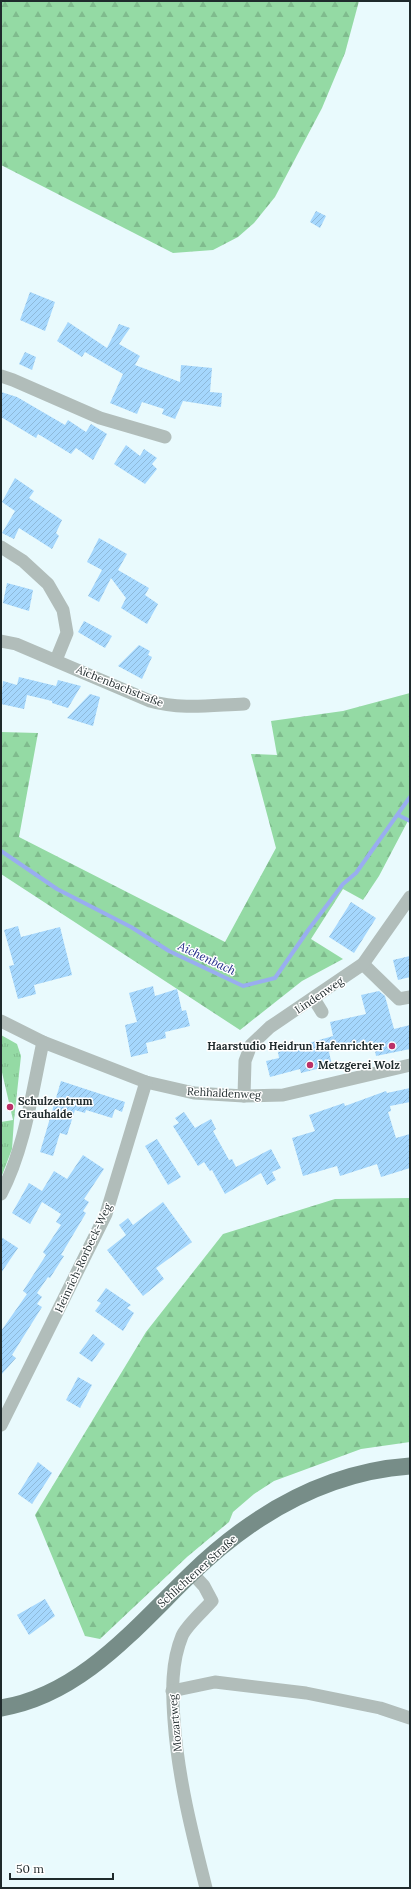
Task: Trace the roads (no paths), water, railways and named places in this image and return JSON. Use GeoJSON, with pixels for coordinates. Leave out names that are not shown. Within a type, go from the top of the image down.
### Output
{"type":"FeatureCollection","features":[{"type":"Feature","properties":{"kind":"main road","name":"Schlichtener Straße"},"geometry":{"type":"LineString","coordinates":[[1,1708],[16,1705],[49,1693],[96,1664],[139,1625],[192,1573],[245,1528],[300,1495],[364,1473],[410,1466]]}},
{"type":"Feature","properties":{"kind":"street"},"geometry":{"type":"LineString","coordinates":[[1,376],[100,418],[165,437]]}},
{"type":"Feature","properties":{"kind":"street"},"geometry":{"type":"LineString","coordinates":[[1,547],[23,561],[48,584],[63,610],[67,633],[56,660]]}},
{"type":"Feature","properties":{"kind":"street","name":"Aichenbachstraße"},"geometry":{"type":"LineString","coordinates":[[1,641],[16,644],[129,692],[167,706],[244,704]]}},
{"type":"Feature","properties":{"kind":"street","name":"Lindenweg"},"geometry":{"type":"LineString","coordinates":[[244,1096],[245,1060],[251,1045],[270,1027],[314,999],[346,969],[363,964],[410,897]]}},
{"type":"Feature","properties":{"kind":"street"},"geometry":{"type":"LineString","coordinates":[[363,964],[400,1000],[410,997]]}},
{"type":"Feature","properties":{"kind":"street"},"geometry":{"type":"LineString","coordinates":[[314,999],[322,1012]]}},
{"type":"Feature","properties":{"kind":"street","name":"Rehhaldenweg"},"geometry":{"type":"LineString","coordinates":[[1,1021],[43,1042],[146,1082],[194,1093],[244,1096],[283,1095],[410,1065]]}},
{"type":"Feature","properties":{"kind":"street"},"geometry":{"type":"LineString","coordinates":[[1,1194],[10,1176],[25,1125],[43,1042]]}},
{"type":"Feature","properties":{"kind":"street","name":"Heinrich-Rorbeck-Weg"},"geometry":{"type":"LineString","coordinates":[[1,1425],[106,1214],[146,1082]]}},
{"type":"Feature","properties":{"kind":"street","name":"Mozartweg"},"geometry":{"type":"LineString","coordinates":[[192,1573],[204,1586],[212,1601],[183,1634],[175,1659],[172,1691],[176,1741],[186,1812],[206,1888]]}},
{"type":"Feature","properties":{"kind":"street"},"geometry":{"type":"LineString","coordinates":[[172,1691],[215,1682],[306,1693],[380,1708],[410,1718]]}},
{"type":"Feature","properties":{"kind":"waterway","name":"Aichenbach"},"geometry":{"type":"LineString","coordinates":[[1,851],[57,889],[131,927],[169,951],[243,986],[275,978],[343,884],[356,873],[410,797]]}},
{"type":"Feature","properties":{"kind":"waterway"},"geometry":{"type":"LineString","coordinates":[[398,815],[410,821]]}},
{"type":"Feature","properties":{"kind":"place","name":"Haarstudio Heidrun Hafenrichter"},"geometry":{"type":"Point","coordinates":[392,1046]}},
{"type":"Feature","properties":{"kind":"place","name":"Metzgerei Wolz"},"geometry":{"type":"Point","coordinates":[310,1065]}},
{"type":"Feature","properties":{"kind":"place","name":"Schulzentrum Grauhalde"},"geometry":{"type":"Point","coordinates":[10,1107]}}]}
